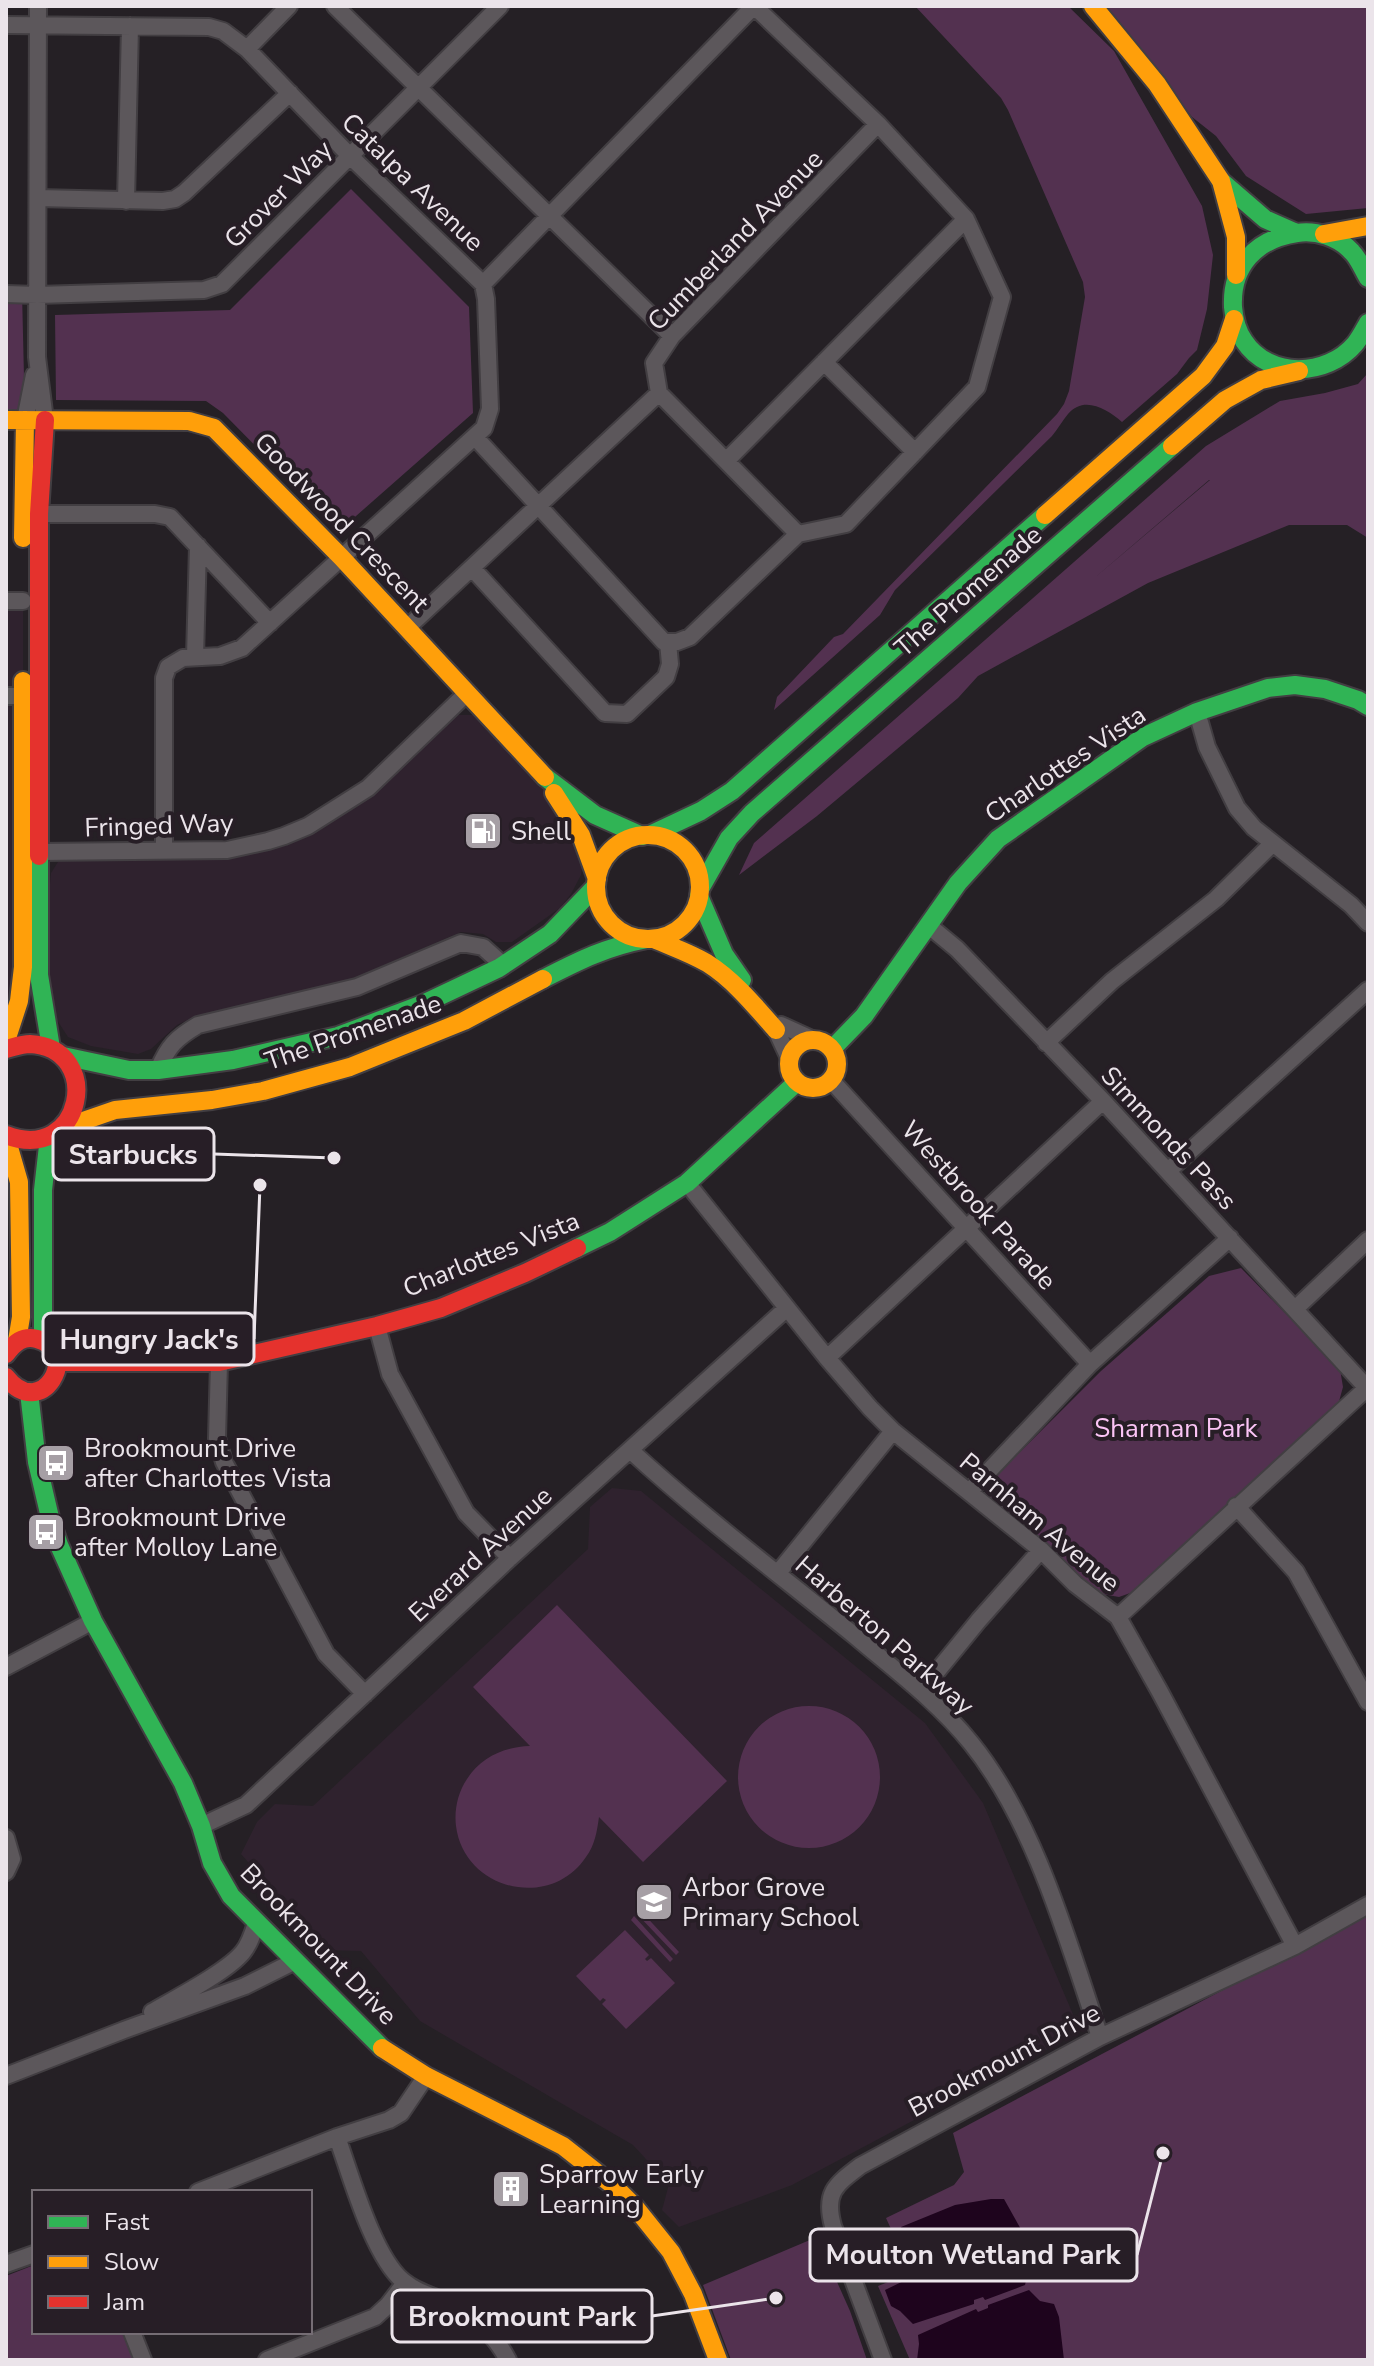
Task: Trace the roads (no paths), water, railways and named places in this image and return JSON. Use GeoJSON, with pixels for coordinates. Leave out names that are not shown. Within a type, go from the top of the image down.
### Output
{"type":"FeatureCollection","features":[{"type":"Feature","properties":{"kind":"street"},"geometry":{"type":"LineString","coordinates":[[11,1348],[21,1317],[19,1182],[6,1136],[27,1141],[56,1132],[73,1115],[78,1100],[78,1084],[73,1069],[57,1052],[41,996],[39,852],[15,601],[23,513],[45,420],[37,357],[38,6]]}},
{"type":"Feature","properties":{"kind":"street"},"geometry":{"type":"LineString","coordinates":[[247,49],[289,6]]}},
{"type":"Feature","properties":{"kind":"street"},"geometry":{"type":"LineString","coordinates":[[335,6],[672,336]]}},
{"type":"Feature","properties":{"kind":"street","name":"Grover Way"},"geometry":{"type":"LineString","coordinates":[[6,294],[213,288],[222,284],[500,6]]}},
{"type":"Feature","properties":{"kind":"street"},"geometry":{"type":"LineString","coordinates":[[475,437],[664,642],[677,642],[690,637],[798,534],[846,524],[977,387],[1002,297],[966,219],[878,124],[754,6],[483,284]]}},
{"type":"Feature","properties":{"kind":"street"},"geometry":{"type":"LineString","coordinates":[[1093,6],[1157,84],[1221,181],[1265,219],[1294,232]]}},
{"type":"Feature","properties":{"kind":"street","name":"Catalpa Avenue"},"geometry":{"type":"LineString","coordinates":[[6,25],[209,27],[223,31],[247,49],[350,156],[483,284],[490,409],[484,428],[242,648],[220,656],[195,657]]}},
{"type":"Feature","properties":{"kind":"street"},"geometry":{"type":"LineString","coordinates":[[126,201],[130,26]]}},
{"type":"Feature","properties":{"kind":"street"},"geometry":{"type":"LineString","coordinates":[[38,198],[175,199],[290,93]]}},
{"type":"Feature","properties":{"kind":"street","name":"Cumberland Avenue"},"geometry":{"type":"LineString","coordinates":[[659,393],[654,363],[672,336],[878,124]]}},
{"type":"Feature","properties":{"kind":"street","name":"The Promenade"},"geometry":{"type":"LineString","coordinates":[[646,835],[701,811],[732,791],[1204,376],[1219,359],[1230,338],[1236,279],[1236,237],[1221,181]]}},
{"type":"Feature","properties":{"kind":"street"},"geometry":{"type":"LineString","coordinates":[[727,460],[966,219]]}},
{"type":"Feature","properties":{"kind":"street"},"geometry":{"type":"LineString","coordinates":[[1236,279],[1244,262],[1258,247],[1275,237],[1294,232],[1324,234],[1368,226]]}},
{"type":"Feature","properties":{"kind":"street"},"geometry":{"type":"LineString","coordinates":[[1324,234],[1349,249],[1368,278]]}},
{"type":"Feature","properties":{"kind":"street"},"geometry":{"type":"LineString","coordinates":[[1234,319],[1242,337],[1262,359],[1280,367],[1300,370]]}},
{"type":"Feature","properties":{"kind":"street","name":"The Promenade"},"geometry":{"type":"LineString","coordinates":[[700,892],[729,838],[752,813],[1225,400],[1261,380],[1320,368],[1338,360],[1353,348],[1368,323]]}},
{"type":"Feature","properties":{"kind":"street"},"geometry":{"type":"LineString","coordinates":[[6,1041],[21,988],[23,935],[23,513],[15,420],[37,357]]}},
{"type":"Feature","properties":{"kind":"street"},"geometry":{"type":"LineString","coordinates":[[824,362],[915,452]]}},
{"type":"Feature","properties":{"kind":"street"},"geometry":{"type":"LineString","coordinates":[[407,628],[659,393],[798,534]]}},
{"type":"Feature","properties":{"kind":"street","name":"Goodwood Crescent"},"geometry":{"type":"LineString","coordinates":[[15,420],[189,421],[214,428],[341,557],[546,778],[595,815],[646,835]]}},
{"type":"Feature","properties":{"kind":"street"},"geometry":{"type":"LineString","coordinates":[[23,513],[170,517],[270,623]]}},
{"type":"Feature","properties":{"kind":"street"},"geometry":{"type":"LineString","coordinates":[[164,851],[164,678],[168,667],[177,660],[195,657],[198,546]]}},
{"type":"Feature","properties":{"kind":"street"},"geometry":{"type":"LineString","coordinates":[[472,568],[605,713],[627,714],[666,677],[670,664],[668,642]]}},
{"type":"Feature","properties":{"kind":"street","name":"Charlottes Vista"},"geometry":{"type":"LineString","coordinates":[[832,1049],[864,1016],[958,883],[998,839],[1143,737],[1197,712],[1268,688],[1295,685],[1325,689],[1368,706]]}},
{"type":"Feature","properties":{"kind":"street","name":"Fringed Way"},"geometry":{"type":"LineString","coordinates":[[39,852],[227,850],[268,841],[308,826],[368,788],[467,693]]}},
{"type":"Feature","properties":{"kind":"street"},"geometry":{"type":"LineString","coordinates":[[1197,712],[1207,747],[1237,808],[1254,828],[1351,905],[1368,923]]}},
{"type":"Feature","properties":{"kind":"street","name":"Goodwood Crescent"},"geometry":{"type":"LineString","coordinates":[[546,778],[579,830],[596,882]]}},
{"type":"Feature","properties":{"kind":"street"},"geometry":{"type":"LineString","coordinates":[[596,882],[600,908],[613,926],[625,934],[650,939],[695,956],[730,981],[778,1028],[824,1043],[832,1049],[837,1065],[831,1080],[816,1088],[806,1087],[797,1082],[791,1073],[790,1060],[778,1028],[733,968],[717,939],[700,892],[696,867],[683,849],[671,841],[646,835],[628,839],[605,858],[596,882]]}},
{"type":"Feature","properties":{"kind":"street"},"geometry":{"type":"LineString","coordinates":[[1046,1043],[1112,981],[1216,899],[1273,843]]}},
{"type":"Feature","properties":{"kind":"street","name":"The Promenade"},"geometry":{"type":"LineString","coordinates":[[6,1049],[27,1043],[129,1070],[158,1070],[233,1060],[338,1036],[451,992],[536,946],[596,882]]}},
{"type":"Feature","properties":{"kind":"street"},"geometry":{"type":"LineString","coordinates":[[650,939],[668,935],[681,927],[691,916],[700,892]]}},
{"type":"Feature","properties":{"kind":"street","name":"Simmonds Pass"},"geometry":{"type":"LineString","coordinates":[[928,925],[952,945],[1103,1101],[1368,1389]]}},
{"type":"Feature","properties":{"kind":"street"},"geometry":{"type":"LineString","coordinates":[[23,935],[33,941],[39,953]]}},
{"type":"Feature","properties":{"kind":"street","name":"The Promenade"},"geometry":{"type":"LineString","coordinates":[[56,1132],[115,1110],[212,1100],[263,1091],[350,1067],[464,1021],[589,955],[650,939]]}},
{"type":"Feature","properties":{"kind":"street","name":"The Promenade"},"geometry":{"type":"LineString","coordinates":[[158,1070],[176,1038],[198,1025],[357,987],[461,943],[483,947],[503,965]]}},
{"type":"Feature","properties":{"kind":"street"},"geometry":{"type":"LineString","coordinates":[[1168,1171],[1368,990]]}},
{"type":"Feature","properties":{"kind":"street"},"geometry":{"type":"LineString","coordinates":[[790,1060],[798,1046],[814,1040]]}},
{"type":"Feature","properties":{"kind":"street","name":"Westbrook Parade"},"geometry":{"type":"LineString","coordinates":[[831,1080],[1090,1364]]}},
{"type":"Feature","properties":{"kind":"street","name":"Charlottes Vista"},"geometry":{"type":"LineString","coordinates":[[58,1362],[219,1362],[441,1308],[525,1273],[610,1232],[687,1183],[797,1082]]}},
{"type":"Feature","properties":{"kind":"street"},"geometry":{"type":"LineString","coordinates":[[827,1358],[1103,1101]]}},
{"type":"Feature","properties":{"kind":"street"},"geometry":{"type":"LineString","coordinates":[[43,1340],[43,1190],[56,1132]]}},
{"type":"Feature","properties":{"kind":"street","name":"Parnham Avenue"},"geometry":{"type":"LineString","coordinates":[[687,1183],[827,1358],[893,1431],[1041,1550],[1075,1584],[1118,1617],[1295,1946]]}},
{"type":"Feature","properties":{"kind":"street"},"geometry":{"type":"LineString","coordinates":[[969,1492],[1090,1364],[1230,1238]]}},
{"type":"Feature","properties":{"kind":"street"},"geometry":{"type":"LineString","coordinates":[[1295,1309],[1368,1240]]}},
{"type":"Feature","properties":{"kind":"street","name":"Everard Avenue"},"geometry":{"type":"LineString","coordinates":[[201,1826],[246,1805],[510,1558],[787,1308]]}},
{"type":"Feature","properties":{"kind":"street"},"geometry":{"type":"LineString","coordinates":[[377,1326],[390,1374],[466,1513],[510,1558]]}},
{"type":"Feature","properties":{"kind":"street"},"geometry":{"type":"LineString","coordinates":[[6,1377],[14,1387],[29,1392],[44,1389],[57,1370],[56,1354],[43,1340],[30,1337],[11,1348]]}},
{"type":"Feature","properties":{"kind":"street"},"geometry":{"type":"LineString","coordinates":[[219,1362],[217,1438],[224,1462],[326,1654],[365,1694]]}},
{"type":"Feature","properties":{"kind":"street"},"geometry":{"type":"LineString","coordinates":[[1118,1617],[1236,1506],[1368,1389]]}},
{"type":"Feature","properties":{"kind":"street","name":"Brookmount Drive"},"geometry":{"type":"LineString","coordinates":[[29,1392],[37,1462],[59,1545],[93,1621],[183,1783],[212,1863],[231,1896],[386,2052],[426,2076],[563,2146],[615,2187],[671,2252],[693,2294],[718,2360]]}},
{"type":"Feature","properties":{"kind":"street"},"geometry":{"type":"LineString","coordinates":[[778,1573],[893,1431]]}},
{"type":"Feature","properties":{"kind":"street","name":"Harberton Parkway"},"geometry":{"type":"LineString","coordinates":[[630,1450],[921,1691],[971,1742],[1007,1796],[1041,1869],[1100,2037]]}},
{"type":"Feature","properties":{"kind":"street"},"geometry":{"type":"LineString","coordinates":[[1236,1506],[1296,1572],[1368,1702]]}},
{"type":"Feature","properties":{"kind":"street"},"geometry":{"type":"LineString","coordinates":[[921,1691],[1041,1550]]}},
{"type":"Feature","properties":{"kind":"street"},"geometry":{"type":"LineString","coordinates":[[6,1667],[93,1621]]}},
{"type":"Feature","properties":{"kind":"street"},"geometry":{"type":"LineString","coordinates":[[6,1838],[12,1852],[6,1872]]}},
{"type":"Feature","properties":{"kind":"street","name":"Brookmount Drive"},"geometry":{"type":"LineString","coordinates":[[883,2360],[828,2208],[832,2191],[843,2178],[1100,2037],[1295,1946],[1368,1905]]}},
{"type":"Feature","properties":{"kind":"street"},"geometry":{"type":"LineString","coordinates":[[124,2030],[236,1959],[250,1942],[256,1923]]}},
{"type":"Feature","properties":{"kind":"street"},"geometry":{"type":"LineString","coordinates":[[6,2076],[245,1986],[295,1961]]}},
{"type":"Feature","properties":{"kind":"street"},"geometry":{"type":"LineString","coordinates":[[203,2190],[337,2137],[389,2120],[401,2113],[426,2076]]}},
{"type":"Feature","properties":{"kind":"street"},"geometry":{"type":"LineString","coordinates":[[337,2137],[382,2254],[405,2283],[461,2310],[490,2334],[508,2360]]}},
{"type":"Feature","properties":{"kind":"street"},"geometry":{"type":"LineString","coordinates":[[6,2264],[32,2255]]}},
{"type":"Feature","properties":{"kind":"street"},"geometry":{"type":"LineString","coordinates":[[267,2360],[375,2317],[405,2283]]}},
{"type":"Feature","properties":{"kind":"street"},"geometry":{"type":"LineString","coordinates":[[133,2334],[143,2360]]}},
{"type":"Feature","properties":{"kind":"place","name":"Shell"},"geometry":{"type":"Point","coordinates":[483,831]}},
{"type":"Feature","properties":{"kind":"place","name":"Starbucks"},"geometry":{"type":"Point","coordinates":[334,1158]}},
{"type":"Feature","properties":{"kind":"place","name":"Hungry Jack's"},"geometry":{"type":"Point","coordinates":[260,1185]}},
{"type":"Feature","properties":{"kind":"place","name":"Brookmount Drive after Charlottes Vista"},"geometry":{"type":"Point","coordinates":[56,1463]}},
{"type":"Feature","properties":{"kind":"place","name":"Brookmount Drive after Molloy Lane"},"geometry":{"type":"Point","coordinates":[46,1532]}},
{"type":"Feature","properties":{"kind":"place","name":"Arbor Grove Primary School"},"geometry":{"type":"Point","coordinates":[654,1902]}},
{"type":"Feature","properties":{"kind":"place","name":"Moulton Wetland Park"},"geometry":{"type":"Point","coordinates":[1163,2153]}},
{"type":"Feature","properties":{"kind":"place","name":"Sparrow Early Learning"},"geometry":{"type":"Point","coordinates":[511,2189]}},
{"type":"Feature","properties":{"kind":"place","name":"Brookmount Park"},"geometry":{"type":"Point","coordinates":[776,2298]}},
{"type":"Feature","properties":{"kind":"park label","name":"Sharman Park"},"geometry":{"type":"Point","coordinates":[1176,1428]}}]}
